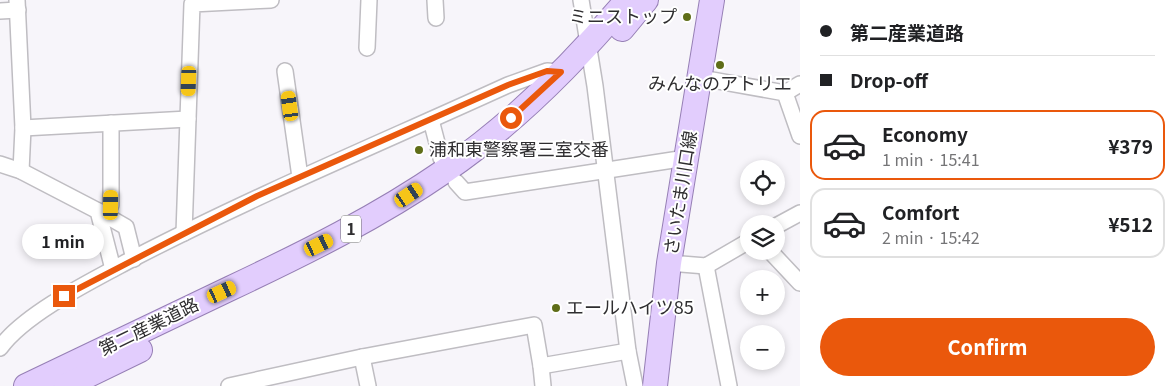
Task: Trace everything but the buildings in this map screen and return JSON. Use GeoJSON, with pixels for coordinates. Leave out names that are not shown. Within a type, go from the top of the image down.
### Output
{"type":"FeatureCollection","features":[{"type":"Feature","properties":{"kind":"main road","name":"第二産業道路"},"geometry":{"type":"LineString","coordinates":[[66,386],[340,252],[417,208],[452,176],[490,136],[561,72],[590,54],[627,0]]}},
{"type":"Feature","properties":{"kind":"main road","name":"第二産業道路"},"geometry":{"type":"LineString","coordinates":[[26,386],[333,238],[409,195],[452,176],[535,118],[590,54],[646,0]]}},
{"type":"Feature","properties":{"kind":"main road","name":"さいたま川口線"},"geometry":{"type":"LineString","coordinates":[[655,386],[669,263],[701,78],[712,0]]}},
{"type":"Feature","properties":{"kind":"street"},"geometry":{"type":"LineString","coordinates":[[184,233],[192,2],[270,0]]}},
{"type":"Feature","properties":{"kind":"street"},"geometry":{"type":"LineString","coordinates":[[367,48],[368,0]]}},
{"type":"Feature","properties":{"kind":"street"},"geometry":{"type":"LineString","coordinates":[[435,0],[436,18]]}},
{"type":"Feature","properties":{"kind":"street"},"geometry":{"type":"LineString","coordinates":[[582,0],[628,351],[635,386]]}},
{"type":"Feature","properties":{"kind":"street"},"geometry":{"type":"LineString","coordinates":[[0,11],[17,5],[23,128],[21,171]]}},
{"type":"Feature","properties":{"kind":"street"},"geometry":{"type":"LineString","coordinates":[[285,71],[300,177]]}},
{"type":"Feature","properties":{"kind":"street"},"geometry":{"type":"LineString","coordinates":[[0,348],[8,336],[64,296],[184,233],[300,177],[432,120],[547,71],[561,72]]}},
{"type":"Feature","properties":{"kind":"street"},"geometry":{"type":"LineString","coordinates":[[701,78],[785,93],[800,84]]}},
{"type":"Feature","properties":{"kind":"street"},"geometry":{"type":"LineString","coordinates":[[785,93],[800,136]]}},
{"type":"Feature","properties":{"kind":"street"},"geometry":{"type":"LineString","coordinates":[[23,128],[188,119]]}},
{"type":"Feature","properties":{"kind":"street"},"geometry":{"type":"LineString","coordinates":[[432,120],[441,158],[465,192],[606,172],[686,158]]}},
{"type":"Feature","properties":{"kind":"street"},"geometry":{"type":"LineString","coordinates":[[102,213],[111,205],[111,123]]}},
{"type":"Feature","properties":{"kind":"street"},"geometry":{"type":"LineString","coordinates":[[0,164],[21,171],[126,227],[134,259]]}},
{"type":"Feature","properties":{"kind":"street"},"geometry":{"type":"LineString","coordinates":[[102,213],[113,269]]}},
{"type":"Feature","properties":{"kind":"street"},"geometry":{"type":"LineString","coordinates":[[785,221],[800,213]]}},
{"type":"Feature","properties":{"kind":"street"},"geometry":{"type":"LineString","coordinates":[[669,263],[706,266],[740,246]]}},
{"type":"Feature","properties":{"kind":"street"},"geometry":{"type":"LineString","coordinates":[[778,260],[800,283]]}},
{"type":"Feature","properties":{"kind":"street"},"geometry":{"type":"LineString","coordinates":[[706,266],[729,386]]}},
{"type":"Feature","properties":{"kind":"street"},"geometry":{"type":"LineString","coordinates":[[229,386],[362,357],[534,325],[543,386]]}},
{"type":"Feature","properties":{"kind":"street"},"geometry":{"type":"LineString","coordinates":[[541,366],[628,351]]}},
{"type":"Feature","properties":{"kind":"street"},"geometry":{"type":"LineString","coordinates":[[362,357],[368,386]]}},
{"type":"Feature","properties":{"kind":"place","name":"ミニストップ"},"geometry":{"type":"Point","coordinates":[687,17]}},
{"type":"Feature","properties":{"kind":"place","name":"みんなのアトリエ"},"geometry":{"type":"Point","coordinates":[720,65]}},
{"type":"Feature","properties":{"kind":"place","name":"浦和東警察署三室交番"},"geometry":{"type":"Point","coordinates":[419,150]}},
{"type":"Feature","properties":{"kind":"place","name":"エールハイツ85"},"geometry":{"type":"Point","coordinates":[556,308]}},
{"type":"Feature","properties":{"kind":"route"},"geometry":{"type":"LineString","coordinates":[[64,296],[257,196],[508,85],[547,71],[561,72],[511,118]]}}]}
